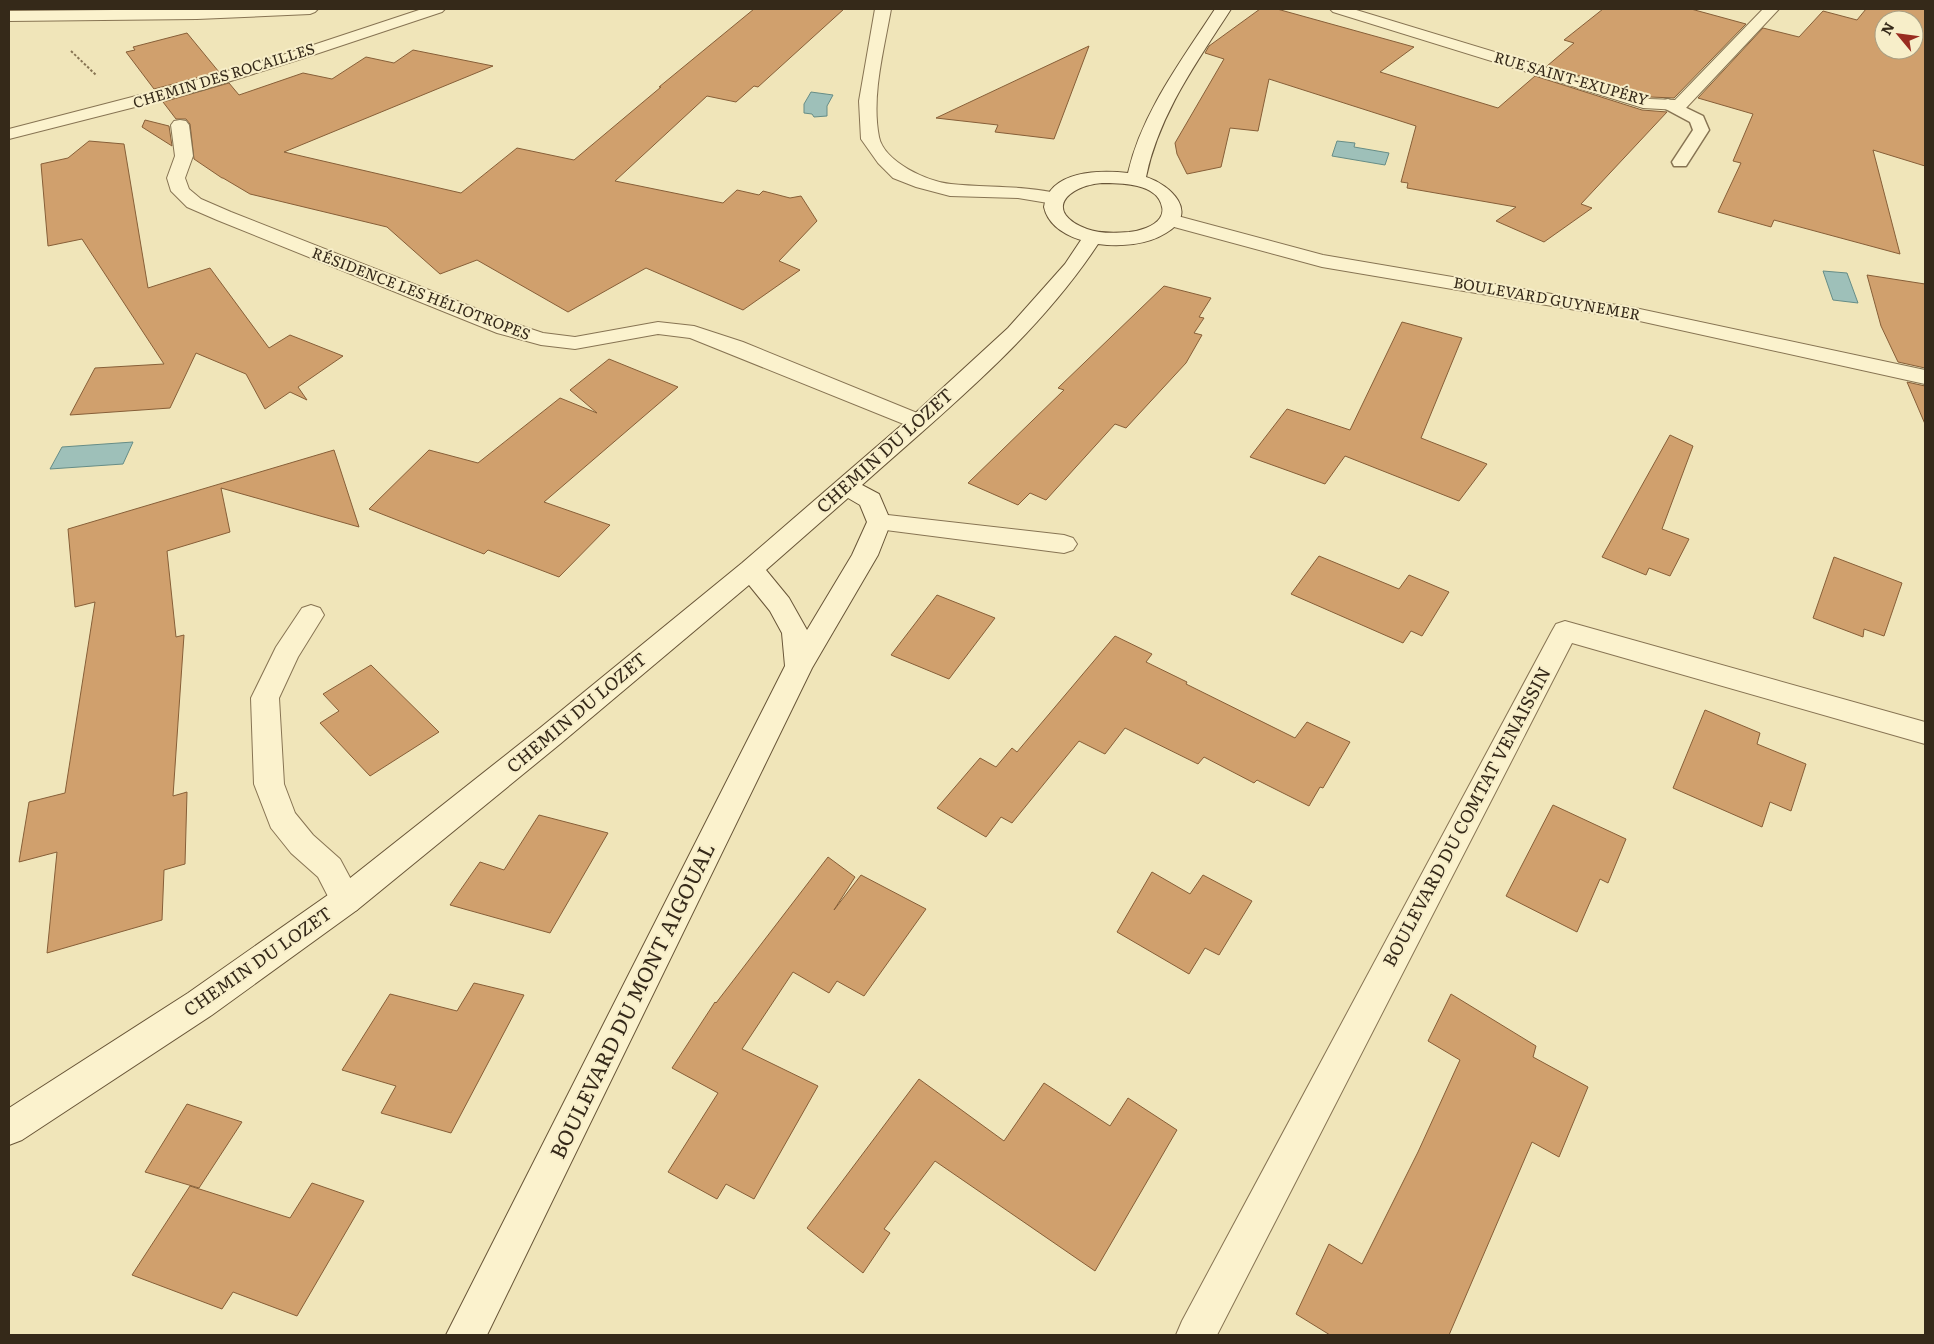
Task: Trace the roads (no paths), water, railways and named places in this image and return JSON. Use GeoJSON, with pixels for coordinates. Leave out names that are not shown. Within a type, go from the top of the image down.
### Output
{"type":"FeatureCollection","features":[{"type":"Feature","properties":{"kind":"street"},"geometry":{"type":"LineString","coordinates":[[9,16],[97,17],[221,14],[310,9]]}},
{"type":"Feature","properties":{"kind":"street","name":"CHEMIN DES ROCAILLES"},"geometry":{"type":"LineString","coordinates":[[9,134],[124,106],[205,83],[295,56],[434,9]]}},
{"type":"Feature","properties":{"kind":"street"},"geometry":{"type":"LineString","coordinates":[[883,9],[868,101],[870,140],[884,159],[900,174],[923,183],[950,190],[1018,192],[1054,198]]}},
{"type":"Feature","properties":{"kind":"street"},"geometry":{"type":"LineString","coordinates":[[1136,180],[1149,135],[1184,69],[1223,9]]}},
{"type":"Feature","properties":{"kind":"street","name":"RUE SAINT-EXUPÉRY"},"geometry":{"type":"LineString","coordinates":[[1338,9],[1649,104],[1679,105],[1771,9]]}},
{"type":"Feature","properties":{"kind":"street","name":"RÉSIDENCE LES HÉLIOTROPES"},"geometry":{"type":"LineString","coordinates":[[180,126],[184,156],[176,178],[180,191],[194,203],[278,238],[505,328],[541,339],[575,343],[658,328],[694,332],[918,422]]}},
{"type":"Feature","properties":{"kind":"street"},"geometry":{"type":"LineString","coordinates":[[1102,177],[1136,180],[1148,184],[1166,196],[1171,204],[1170,220],[1161,228],[1130,238],[1093,237],[1064,224],[1056,216],[1053,207],[1054,198],[1061,190],[1072,183],[1102,177]]}},
{"type":"Feature","properties":{"kind":"street","name":"BOULEVARD GUYNEMER"},"geometry":{"type":"LineString","coordinates":[[1170,220],[1322,260],[1635,314],[1925,377]]}},
{"type":"Feature","properties":{"kind":"street","name":"CHEMIN DU LOZET"},"geometry":{"type":"LineString","coordinates":[[9,1128],[200,1004],[346,900],[550,736],[751,569],[1016,333],[1072,268],[1093,237]]}},
{"type":"Feature","properties":{"kind":"street"},"geometry":{"type":"LineString","coordinates":[[846,486],[870,500],[879,522],[1064,544]]}},
{"type":"Feature","properties":{"kind":"street","name":"BOULEVARD DU MONT AIGOUAL"},"geometry":{"type":"LineString","coordinates":[[466,1335],[799,666],[865,555],[879,522]]}},
{"type":"Feature","properties":{"kind":"street"},"geometry":{"type":"LineString","coordinates":[[751,569],[780,605],[795,633],[799,666]]}},
{"type":"Feature","properties":{"kind":"street"},"geometry":{"type":"LineString","coordinates":[[311,615],[286,654],[265,698],[269,784],[282,819],[302,844],[329,868],[346,900]]}},
{"type":"Feature","properties":{"kind":"street","name":"BOULEVARD DU COMTAT VENAISSIN"},"geometry":{"type":"LineString","coordinates":[[1196,1335],[1564,631],[1925,733]]}},
{"type":"Feature","properties":{"kind":"lane"},"geometry":{"type":"LineString","coordinates":[[1668,104],[1697,119],[1701,130],[1680,162]]}},
{"type":"Feature","properties":{"kind":"water"},"geometry":{"type":"Polygon","coordinates":[[[811,92],[833,95],[827,106],[827,116],[814,117],[812,114],[804,113],[804,104],[811,92]]]}},
{"type":"Feature","properties":{"kind":"water"},"geometry":{"type":"Polygon","coordinates":[[[1337,141],[1355,143],[1354,147],[1389,153],[1385,165],[1332,156],[1337,141]]]}},
{"type":"Feature","properties":{"kind":"water"},"geometry":{"type":"Polygon","coordinates":[[[1823,271],[1847,273],[1858,303],[1833,300],[1823,271]]]}},
{"type":"Feature","properties":{"kind":"water"},"geometry":{"type":"Polygon","coordinates":[[[133,442],[123,464],[50,469],[62,447],[133,442]]]}}]}
